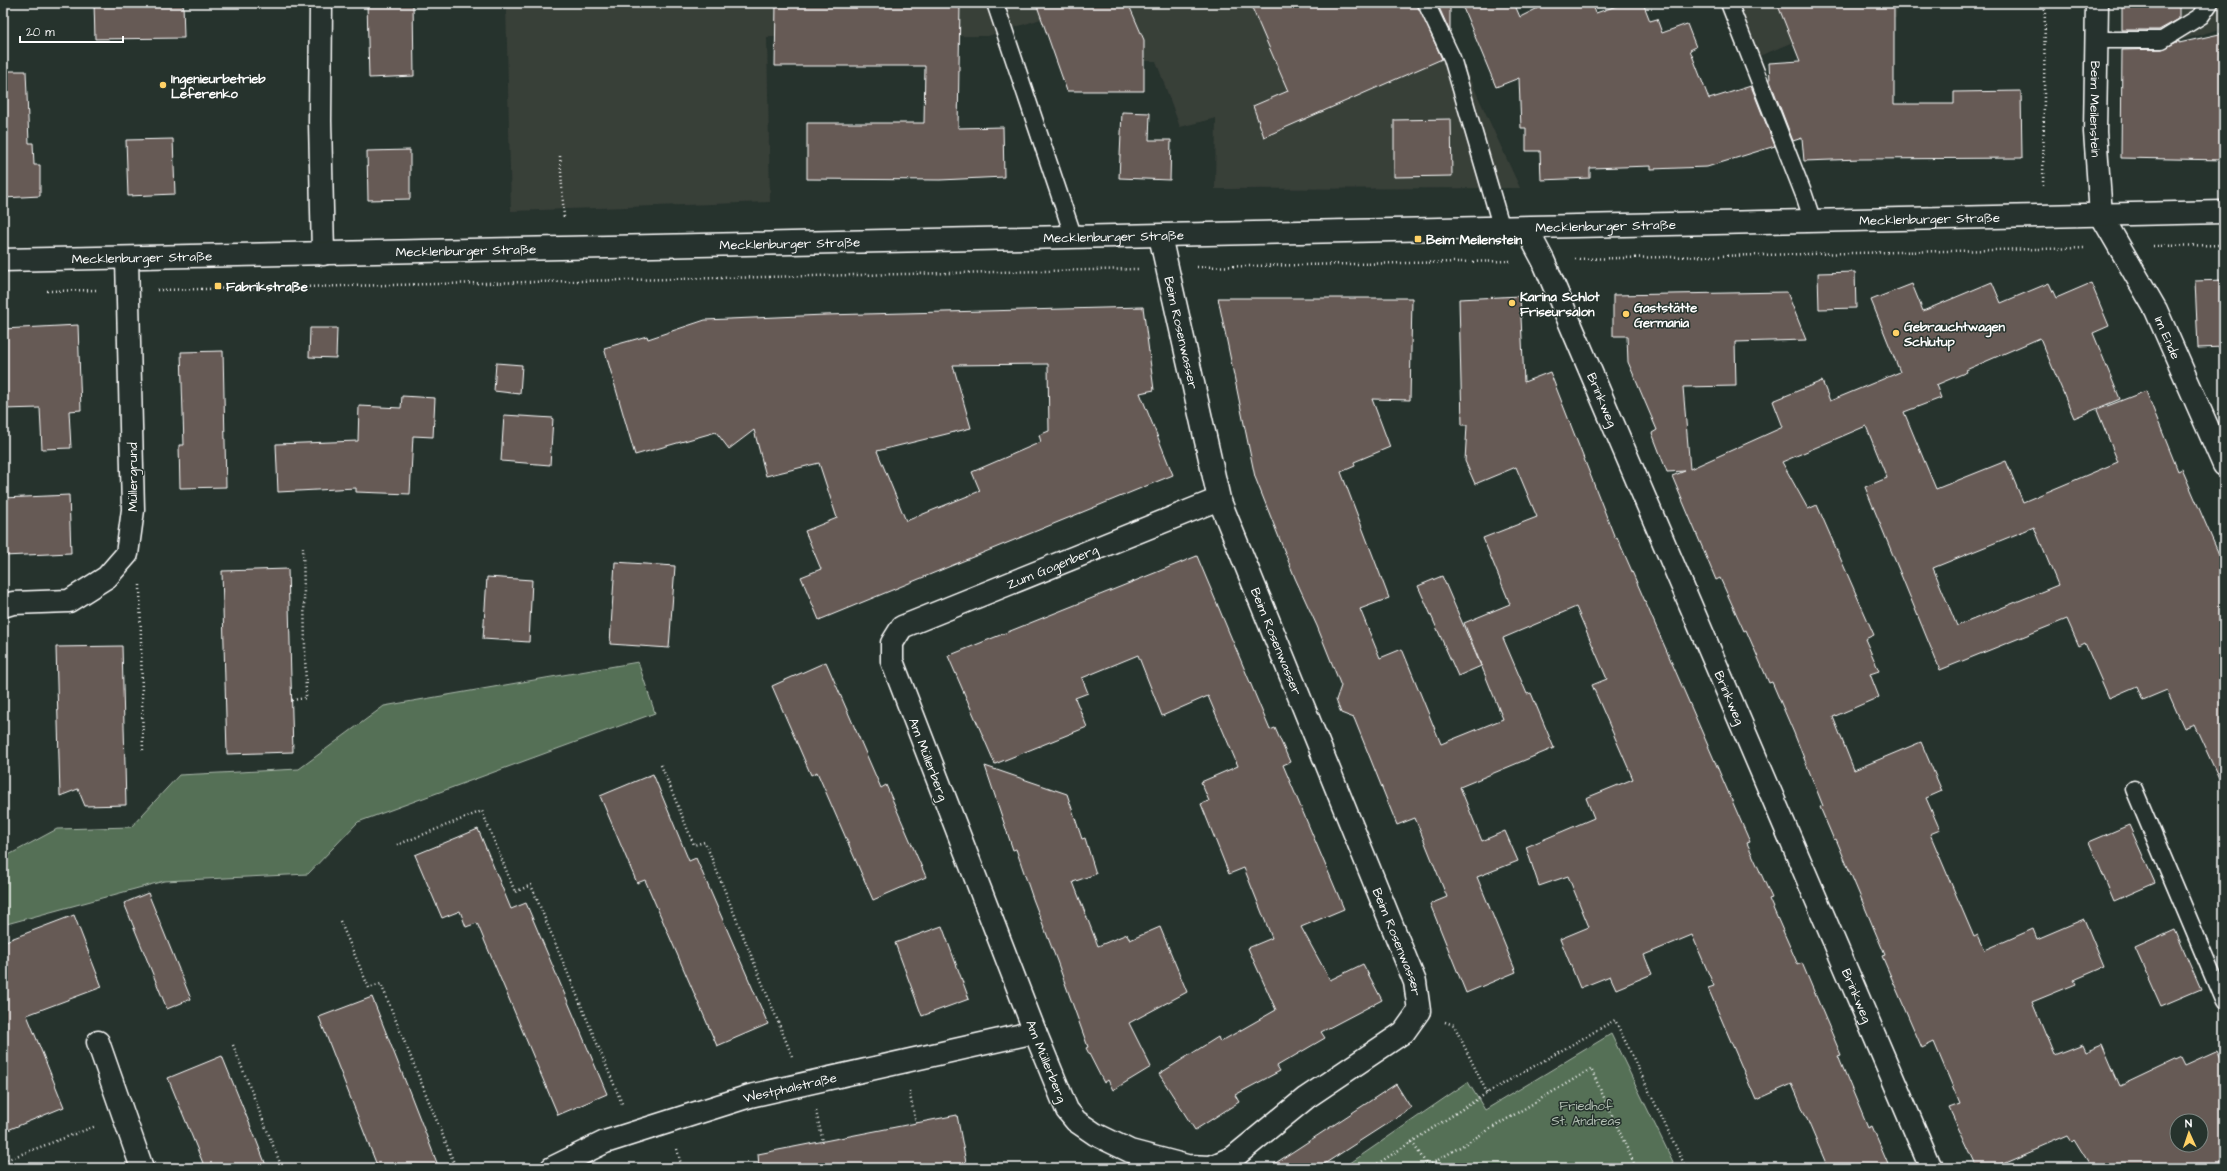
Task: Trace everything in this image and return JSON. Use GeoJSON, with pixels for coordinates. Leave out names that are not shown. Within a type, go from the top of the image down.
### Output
{"type":"FeatureCollection","features":[{"type":"Feature","properties":{"kind":"street"},"geometry":{"type":"LineString","coordinates":[[320,3],[320,121],[323,254]]}},
{"type":"Feature","properties":{"kind":"street","name":"Beim Meilenstein"},"geometry":{"type":"LineString","coordinates":[[2097,3],[2095,132],[2101,215]]}},
{"type":"Feature","properties":{"kind":"street","name":"Mecklenburger Straße"},"geometry":{"type":"LineString","coordinates":[[3,260],[127,259],[2224,212]]}},
{"type":"Feature","properties":{"kind":"street","name":"Im Ende"},"geometry":{"type":"LineString","coordinates":[[2101,215],[2156,310],[2224,465]]}},
{"type":"Feature","properties":{"kind":"street","name":"Brinkweg"},"geometry":{"type":"LineString","coordinates":[[1526,228],[1546,267],[1931,1168]]}},
{"type":"Feature","properties":{"kind":"street","name":"Beim Rosenwasser"},"geometry":{"type":"LineString","coordinates":[[1160,236],[1219,499],[1415,982],[1419,1011],[1404,1032]]}},
{"type":"Feature","properties":{"kind":"street","name":"Müllergrund"},"geometry":{"type":"LineString","coordinates":[[3,606],[13,603],[69,600],[107,577],[127,554],[134,510],[127,259]]}},
{"type":"Feature","properties":{"kind":"street","name":"Zum Gogenberg"},"geometry":{"type":"LineString","coordinates":[[892,643],[902,627],[1219,499]]}},
{"type":"Feature","properties":{"kind":"street","name":"Am Müllerberg"},"geometry":{"type":"LineString","coordinates":[[892,643],[892,661],[1035,1032],[1067,1110],[1076,1121],[1095,1134],[1130,1151],[1187,1166],[1211,1167],[1234,1157],[1306,1098],[1404,1032]]}},
{"type":"Feature","properties":{"kind":"street","name":"Westphalstraße"},"geometry":{"type":"LineString","coordinates":[[552,1168],[605,1142],[750,1096],[1035,1032]]}},
{"type":"Feature","properties":{"kind":"street"},"geometry":{"type":"LineString","coordinates":[[98,1042],[142,1168]]}},
{"type":"Feature","properties":{"kind":"lane"},"geometry":{"type":"LineString","coordinates":[[996,3],[1074,238]]}},
{"type":"Feature","properties":{"kind":"lane"},"geometry":{"type":"LineString","coordinates":[[1426,3],[1452,58],[1502,229]]}},
{"type":"Feature","properties":{"kind":"lane"},"geometry":{"type":"LineString","coordinates":[[1729,3],[1804,195],[1813,222]]}},
{"type":"Feature","properties":{"kind":"lane"},"geometry":{"type":"LineString","coordinates":[[2096,40],[2162,40],[2201,16],[2210,3]]}},
{"type":"Feature","properties":{"kind":"lane"},"geometry":{"type":"LineString","coordinates":[[2134,789],[2224,1002]]}},
{"type":"Feature","properties":{"kind":"path"},"geometry":{"type":"LineString","coordinates":[[2043,216],[2045,3]]}},
{"type":"Feature","properties":{"kind":"path"},"geometry":{"type":"LineString","coordinates":[[560,156],[565,249]]}},
{"type":"Feature","properties":{"kind":"path"},"geometry":{"type":"LineString","coordinates":[[42,291],[128,290]]}},
{"type":"Feature","properties":{"kind":"path"},"geometry":{"type":"LineString","coordinates":[[292,700],[306,698],[303,545]]}},
{"type":"Feature","properties":{"kind":"path"},"geometry":{"type":"LineString","coordinates":[[124,558],[139,574],[144,752]]}},
{"type":"Feature","properties":{"kind":"path"},"geometry":{"type":"LineString","coordinates":[[661,766],[694,845],[705,842],[794,1061],[801,1084]]}},
{"type":"Feature","properties":{"kind":"path"},"geometry":{"type":"LineString","coordinates":[[397,845],[482,811],[515,892],[531,885],[634,1133]]}},
{"type":"Feature","properties":{"kind":"path"},"geometry":{"type":"LineString","coordinates":[[340,921],[369,988],[381,984],[456,1168]]}},
{"type":"Feature","properties":{"kind":"path"},"geometry":{"type":"LineString","coordinates":[[1419,1011],[1454,1025],[1487,1093]]}},
{"type":"Feature","properties":{"kind":"path"},"geometry":{"type":"LineString","coordinates":[[1371,1168],[1487,1093],[1615,1020],[1686,1168]]}},
{"type":"Feature","properties":{"kind":"path"},"geometry":{"type":"LineString","coordinates":[[233,1045],[282,1168]]}},
{"type":"Feature","properties":{"kind":"path"},"geometry":{"type":"LineString","coordinates":[[1412,1142],[1428,1167],[1590,1070],[1636,1168]]}},
{"type":"Feature","properties":{"kind":"path"},"geometry":{"type":"LineString","coordinates":[[3,1161],[124,1115]]}},
{"type":"Feature","properties":{"kind":"shaded area"},"geometry":{"type":"Polygon","coordinates":[[[506,3],[1435,3],[1520,188],[1215,189],[1216,118],[1180,127],[1156,61],[1056,61],[1041,19],[988,36],[767,37],[770,202],[511,211],[506,3]]]}},
{"type":"Feature","properties":{"kind":"shaded area"},"geometry":{"type":"Polygon","coordinates":[[[1718,3],[1897,3],[1896,18],[1822,20],[1825,29],[1742,63],[1718,3]]]}},
{"type":"Feature","properties":{"kind":"shaded area"},"geometry":{"type":"Polygon","coordinates":[[[2122,3],[2224,3],[2224,28],[2173,42],[2122,42],[2122,3]]]}},
{"type":"Feature","properties":{"kind":"green space"},"geometry":{"type":"Polygon","coordinates":[[[638,662],[655,713],[358,822],[308,874],[164,881],[3,925],[3,858],[57,829],[131,827],[179,775],[299,769],[384,706],[638,662]]]}},
{"type":"Feature","properties":{"kind":"green space","name":"Friedhof St. Andreas"},"geometry":{"type":"Polygon","coordinates":[[[1611,1034],[1676,1168],[1343,1168],[1468,1082],[1485,1110],[1611,1034]]]}},
{"type":"Feature","properties":{"kind":"building"},"geometry":{"type":"Polygon","coordinates":[[[94,3],[183,3],[184,38],[95,39],[94,3]]]}},
{"type":"Feature","properties":{"kind":"building"},"geometry":{"type":"Polygon","coordinates":[[[367,3],[413,3],[414,76],[369,78],[367,3]]]}},
{"type":"Feature","properties":{"kind":"building"},"geometry":{"type":"Polygon","coordinates":[[[776,3],[960,3],[958,128],[1003,127],[1004,177],[940,180],[807,179],[807,123],[924,123],[925,66],[775,66],[776,3]]]}},
{"type":"Feature","properties":{"kind":"building"},"geometry":{"type":"Polygon","coordinates":[[[1036,3],[1128,3],[1144,40],[1144,91],[1067,91],[1036,3]]]}},
{"type":"Feature","properties":{"kind":"building"},"geometry":{"type":"Polygon","coordinates":[[[1250,3],[1417,3],[1442,59],[1264,137],[1253,106],[1288,91],[1250,3]]]}},
{"type":"Feature","properties":{"kind":"building"},"geometry":{"type":"Polygon","coordinates":[[[1437,3],[1450,3],[1450,32],[1437,3]]]}},
{"type":"Feature","properties":{"kind":"building"},"geometry":{"type":"Polygon","coordinates":[[[1461,3],[1514,3],[1520,17],[1548,3],[1592,3],[1596,13],[1625,3],[1643,3],[1650,21],[1657,19],[1662,33],[1687,24],[1696,47],[1690,50],[1709,99],[1751,86],[1775,146],[1707,167],[1651,169],[1651,166],[1590,168],[1590,178],[1541,180],[1540,151],[1526,151],[1526,128],[1521,128],[1519,78],[1496,87],[1461,3]]]}},
{"type":"Feature","properties":{"kind":"building"},"geometry":{"type":"Polygon","coordinates":[[[1777,3],[1894,3],[1894,104],[1954,104],[1954,92],[2021,91],[2022,158],[1860,159],[1804,161],[1802,138],[1793,141],[1770,81],[1769,63],[1800,61],[1777,3]]]}},
{"type":"Feature","properties":{"kind":"building"},"geometry":{"type":"Polygon","coordinates":[[[2122,3],[2179,3],[2179,19],[2159,30],[2122,30],[2122,3]]]}},
{"type":"Feature","properties":{"kind":"building"},"geometry":{"type":"Polygon","coordinates":[[[2224,33],[2224,160],[2121,158],[2122,50],[2162,49],[2179,41],[2179,43],[2224,33]]]}},
{"type":"Feature","properties":{"kind":"building"},"geometry":{"type":"Polygon","coordinates":[[[3,71],[26,71],[29,143],[33,143],[34,165],[40,165],[40,196],[3,198],[3,71]]]}},
{"type":"Feature","properties":{"kind":"building"},"geometry":{"type":"Polygon","coordinates":[[[1122,112],[1150,113],[1149,140],[1171,140],[1170,180],[1119,178],[1122,112]]]}},
{"type":"Feature","properties":{"kind":"building"},"geometry":{"type":"Polygon","coordinates":[[[1451,119],[1452,176],[1394,177],[1394,120],[1451,119]]]}},
{"type":"Feature","properties":{"kind":"building"},"geometry":{"type":"Polygon","coordinates":[[[173,139],[175,194],[128,196],[126,140],[173,139]]]}},
{"type":"Feature","properties":{"kind":"building"},"geometry":{"type":"Polygon","coordinates":[[[410,150],[410,199],[368,200],[367,151],[410,150]]]}},
{"type":"Feature","properties":{"kind":"building"},"geometry":{"type":"Polygon","coordinates":[[[1855,272],[1856,308],[1819,309],[1818,273],[1855,272]]]}},
{"type":"Feature","properties":{"kind":"building"},"geometry":{"type":"Polygon","coordinates":[[[2224,280],[2224,347],[2198,348],[2195,281],[2224,280]]]}},
{"type":"Feature","properties":{"kind":"building"},"geometry":{"type":"Polygon","coordinates":[[[1992,282],[2001,303],[2049,283],[2056,298],[2091,283],[2109,326],[2093,333],[2120,399],[2074,418],[2040,338],[1966,370],[1967,372],[1936,385],[1941,398],[1904,412],[1936,489],[2006,461],[2023,502],[2118,462],[2097,410],[2146,391],[2178,471],[2182,469],[2224,566],[2224,789],[2194,724],[2184,728],[2167,690],[2143,700],[2137,686],[2109,698],[2085,643],[2079,646],[2067,619],[1940,670],[1865,487],[1887,478],[1866,426],[1782,462],[1808,509],[1817,505],[1874,635],[1865,639],[1879,671],[1870,674],[1879,697],[1833,717],[1854,770],[1921,742],[1942,791],[1926,798],[1940,830],[1930,834],[1974,937],[1978,935],[1985,950],[2033,929],[2037,939],[2084,919],[2104,967],[2074,980],[2076,984],[2032,1002],[2054,1055],[2082,1044],[2085,1051],[2102,1044],[2120,1086],[2181,1057],[2185,1065],[2216,1051],[2224,1067],[2224,1168],[2092,1168],[2074,1139],[2072,1141],[2068,1135],[1991,1168],[1977,1168],[1949,1108],[1960,1104],[1934,1042],[1922,1048],[1882,956],[1885,955],[1836,839],[1834,840],[1820,807],[1823,806],[1772,682],[1769,683],[1746,630],[1744,631],[1720,578],[1716,580],[1672,476],[1685,471],[1667,472],[1652,433],[1657,430],[1628,362],[1627,336],[1613,336],[1613,295],[1787,292],[1806,340],[1735,342],[1736,386],[1683,387],[1690,469],[1783,427],[1773,401],[1822,381],[1830,401],[1900,372],[1871,300],[1912,284],[1923,311],[1992,282]],[[2034,527],[1933,568],[1957,626],[2058,585],[2034,527]]]}},
{"type":"Feature","properties":{"kind":"building"},"geometry":{"type":"Polygon","coordinates":[[[1520,296],[1524,382],[1550,372],[1615,538],[1617,537],[1750,842],[1747,843],[1772,898],[1769,899],[1798,965],[1802,963],[1841,1055],[1838,1056],[1868,1128],[1872,1126],[1890,1168],[1828,1168],[1792,1084],[1756,1100],[1708,988],[1714,986],[1692,935],[1644,955],[1652,974],[1616,989],[1610,976],[1580,988],[1560,939],[1589,927],[1568,876],[1539,886],[1526,847],[1594,818],[1586,798],[1633,779],[1592,685],[1607,679],[1576,607],[1503,638],[1527,694],[1531,693],[1554,748],[1460,787],[1482,841],[1505,831],[1518,861],[1477,877],[1516,972],[1466,993],[1430,904],[1447,897],[1415,818],[1397,825],[1354,718],[1341,713],[1336,700],[1341,686],[1317,626],[1295,578],[1255,477],[1218,298],[1412,298],[1410,400],[1372,399],[1390,447],[1354,462],[1355,466],[1341,472],[1389,598],[1360,609],[1380,658],[1402,649],[1441,744],[1503,719],[1464,623],[1510,604],[1483,538],[1537,517],[1516,467],[1475,484],[1465,461],[1467,425],[1462,425],[1459,299],[1520,296]]]}},
{"type":"Feature","properties":{"kind":"building"},"geometry":{"type":"Polygon","coordinates":[[[1143,307],[1154,390],[1140,393],[1173,475],[819,620],[801,577],[821,569],[805,531],[837,518],[819,463],[766,476],[754,430],[729,449],[716,432],[635,455],[604,348],[647,336],[648,339],[705,320],[825,315],[1143,307]],[[1048,364],[953,365],[971,428],[877,451],[906,521],[980,491],[972,472],[1041,442],[1039,435],[1049,431],[1048,364]]]}},
{"type":"Feature","properties":{"kind":"building"},"geometry":{"type":"Polygon","coordinates":[[[78,325],[81,410],[69,411],[71,448],[42,449],[40,408],[3,409],[3,329],[78,325]]]}},
{"type":"Feature","properties":{"kind":"building"},"geometry":{"type":"Polygon","coordinates":[[[310,328],[337,328],[336,358],[309,357],[310,328]]]}},
{"type":"Feature","properties":{"kind":"building"},"geometry":{"type":"Polygon","coordinates":[[[223,351],[226,487],[180,488],[179,445],[184,445],[181,352],[223,351]]]}},
{"type":"Feature","properties":{"kind":"building"},"geometry":{"type":"Polygon","coordinates":[[[496,363],[522,365],[520,394],[494,391],[496,363]]]}},
{"type":"Feature","properties":{"kind":"building"},"geometry":{"type":"Polygon","coordinates":[[[402,396],[435,398],[433,437],[413,436],[410,494],[356,492],[356,488],[278,492],[276,444],[358,441],[359,406],[401,408],[402,396]]]}},
{"type":"Feature","properties":{"kind":"building"},"geometry":{"type":"Polygon","coordinates":[[[504,415],[553,418],[550,465],[501,461],[504,415]]]}},
{"type":"Feature","properties":{"kind":"building"},"geometry":{"type":"Polygon","coordinates":[[[69,495],[71,553],[3,556],[3,498],[69,495]]]}},
{"type":"Feature","properties":{"kind":"building"},"geometry":{"type":"Polygon","coordinates":[[[1197,556],[1270,730],[1275,728],[1290,762],[1283,765],[1344,909],[1301,927],[1330,980],[1363,964],[1382,1000],[1321,1032],[1325,1038],[1277,1066],[1280,1071],[1235,1095],[1239,1102],[1195,1130],[1159,1074],[1218,1037],[1220,1042],[1276,1010],[1248,948],[1272,938],[1244,868],[1229,874],[1201,804],[1209,801],[1201,782],[1238,766],[1208,696],[1162,716],[1138,655],[1082,678],[1088,693],[1075,698],[1087,727],[995,764],[948,656],[1197,556]]]}},
{"type":"Feature","properties":{"kind":"building"},"geometry":{"type":"Polygon","coordinates":[[[615,562],[675,566],[669,648],[610,644],[615,562]]]}},
{"type":"Feature","properties":{"kind":"building"},"geometry":{"type":"Polygon","coordinates":[[[288,569],[293,752],[227,754],[222,571],[288,569]]]}},
{"type":"Feature","properties":{"kind":"building"},"geometry":{"type":"Polygon","coordinates":[[[1442,576],[1481,666],[1458,676],[1418,586],[1442,576]]]}},
{"type":"Feature","properties":{"kind":"building"},"geometry":{"type":"Polygon","coordinates":[[[487,577],[532,580],[529,642],[483,639],[487,577]]]}},
{"type":"Feature","properties":{"kind":"building"},"geometry":{"type":"Polygon","coordinates":[[[122,646],[126,805],[85,806],[78,789],[60,796],[56,647],[122,646]]]}},
{"type":"Feature","properties":{"kind":"building"},"geometry":{"type":"Polygon","coordinates":[[[826,662],[881,788],[886,785],[926,877],[873,900],[817,772],[811,775],[772,686],[826,662]]]}},
{"type":"Feature","properties":{"kind":"building"},"geometry":{"type":"Polygon","coordinates":[[[985,766],[1067,794],[1082,839],[1085,838],[1096,874],[1073,882],[1098,946],[1127,934],[1130,940],[1160,927],[1187,992],[1129,1023],[1151,1067],[1113,1090],[1108,1080],[1104,1083],[1086,1048],[1088,1047],[1016,849],[1013,850],[985,766]]]}},
{"type":"Feature","properties":{"kind":"building"},"geometry":{"type":"Polygon","coordinates":[[[653,774],[689,861],[696,858],[768,1024],[717,1046],[645,880],[637,883],[600,796],[653,774]]]}},
{"type":"Feature","properties":{"kind":"building"},"geometry":{"type":"Polygon","coordinates":[[[2129,825],[2155,883],[2114,901],[2089,842],[2129,825]]]}},
{"type":"Feature","properties":{"kind":"building"},"geometry":{"type":"Polygon","coordinates":[[[478,829],[511,909],[526,903],[607,1094],[558,1115],[477,923],[466,927],[460,911],[442,918],[415,855],[478,829]]]}},
{"type":"Feature","properties":{"kind":"building"},"geometry":{"type":"Polygon","coordinates":[[[148,893],[191,999],[167,1009],[124,903],[148,893]]]}},
{"type":"Feature","properties":{"kind":"building"},"geometry":{"type":"Polygon","coordinates":[[[74,915],[102,987],[27,1015],[64,1107],[3,1132],[3,942],[74,915]]]}},
{"type":"Feature","properties":{"kind":"building"},"geometry":{"type":"Polygon","coordinates":[[[942,926],[969,999],[922,1016],[895,943],[942,926]]]}},
{"type":"Feature","properties":{"kind":"building"},"geometry":{"type":"Polygon","coordinates":[[[2175,930],[2201,989],[2161,1006],[2135,948],[2175,930]]]}},
{"type":"Feature","properties":{"kind":"building"},"geometry":{"type":"Polygon","coordinates":[[[372,997],[439,1168],[378,1168],[319,1017],[372,997]]]}},
{"type":"Feature","properties":{"kind":"building"},"geometry":{"type":"Polygon","coordinates":[[[222,1056],[267,1168],[205,1168],[168,1078],[222,1056]]]}},
{"type":"Feature","properties":{"kind":"building"},"geometry":{"type":"Polygon","coordinates":[[[1396,1084],[1411,1108],[1318,1168],[1268,1168],[1396,1084]]]}},
{"type":"Feature","properties":{"kind":"building"},"geometry":{"type":"Polygon","coordinates":[[[957,1115],[967,1168],[759,1168],[758,1154],[957,1115]]]}},
{"type":"Feature","properties":{"kind":"place","name":"Ingenieurbetrieb Leferenko"},"geometry":{"type":"Point","coordinates":[163,85]}},
{"type":"Feature","properties":{"kind":"place","name":"Beim Meilenstein"},"geometry":{"type":"Point","coordinates":[1418,239]}},
{"type":"Feature","properties":{"kind":"place","name":"Fabrikstraße"},"geometry":{"type":"Point","coordinates":[218,286]}},
{"type":"Feature","properties":{"kind":"place","name":"Karina Schlot Friseursalon"},"geometry":{"type":"Point","coordinates":[1512,303]}},
{"type":"Feature","properties":{"kind":"place","name":"Gaststätte Germania"},"geometry":{"type":"Point","coordinates":[1626,314]}},
{"type":"Feature","properties":{"kind":"place","name":"Gebrauchtwagen Schlutup"},"geometry":{"type":"Point","coordinates":[1896,333]}}]}
